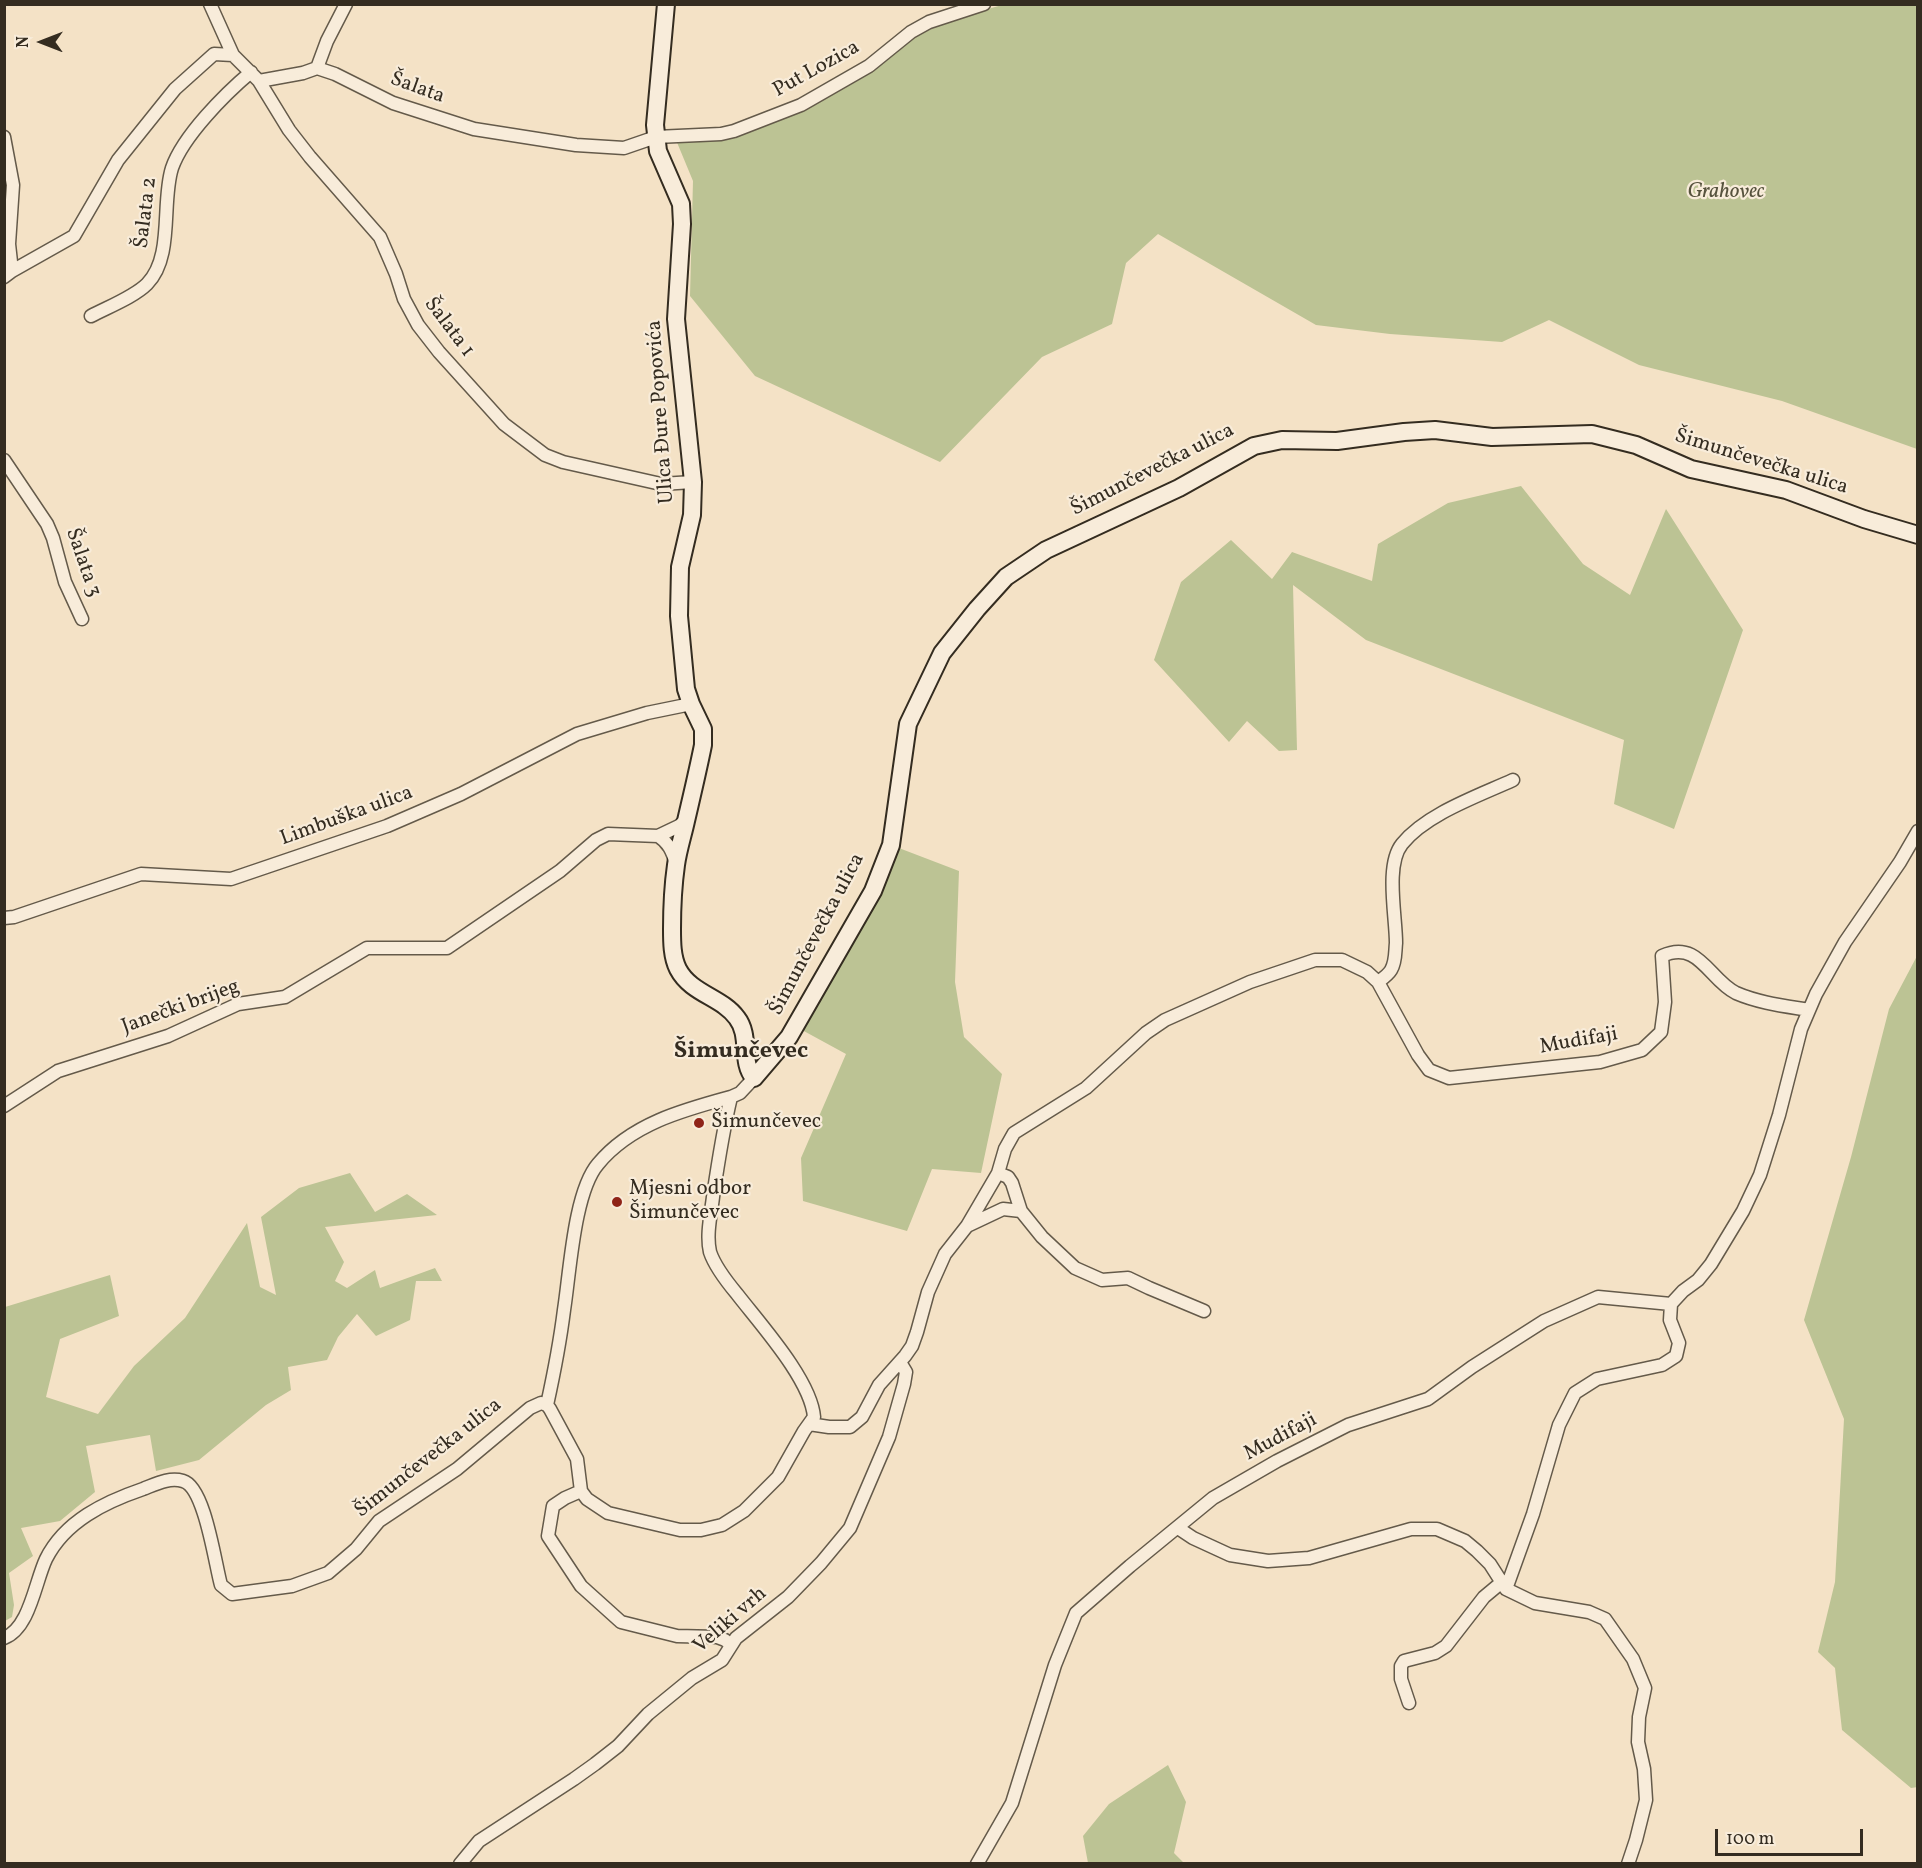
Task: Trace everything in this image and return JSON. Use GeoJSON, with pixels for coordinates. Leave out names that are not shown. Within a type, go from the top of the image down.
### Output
{"type":"FeatureCollection","features":[{"type":"Feature","properties":{"kind":"street"},"geometry":{"type":"LineString","coordinates":[[210,4],[233,55],[255,77],[303,73],[317,68],[327,41],[346,4]]}},
{"type":"Feature","properties":{"kind":"street","name":"Ulica Đure Popovića"},"geometry":{"type":"LineString","coordinates":[[666,4],[655,125],[658,151],[681,204],[682,224],[676,319],[693,482],[692,515],[680,567],[679,616],[686,689],[703,729],[703,745],[676,864],[672,949],[678,969],[689,985],[727,1008],[737,1017],[743,1028],[748,1066],[754,1078]]}},
{"type":"Feature","properties":{"kind":"street","name":"Put Lozica"},"geometry":{"type":"LineString","coordinates":[[656,138],[721,134],[801,105],[869,66],[911,32],[929,22],[984,4]]}},
{"type":"Feature","properties":{"kind":"street"},"geometry":{"type":"LineString","coordinates":[[8,274],[74,236],[118,160],[175,89],[214,54],[233,55]]}},
{"type":"Feature","properties":{"kind":"street","name":"Šalata"},"geometry":{"type":"LineString","coordinates":[[317,68],[335,74],[393,103],[474,129],[576,145],[624,148],[656,138]]}},
{"type":"Feature","properties":{"kind":"street","name":"Šalata 2"},"geometry":{"type":"LineString","coordinates":[[91,316],[142,288],[153,277],[160,264],[168,185],[175,161],[189,137],[237,84],[255,77]]}},
{"type":"Feature","properties":{"kind":"street","name":"Šalata 1"},"geometry":{"type":"LineString","coordinates":[[255,77],[310,157],[380,237],[404,299],[418,325],[486,407],[504,424],[545,454],[563,462],[661,484],[693,482]]}},
{"type":"Feature","properties":{"kind":"street"},"geometry":{"type":"LineString","coordinates":[[4,137],[13,185],[8,274]]}},
{"type":"Feature","properties":{"kind":"street","name":"Šimunčevečka ulica"},"geometry":{"type":"LineString","coordinates":[[4,1638],[12,1635],[23,1619],[46,1559],[62,1536],[88,1513],[125,1495],[168,1480],[184,1481],[192,1487],[205,1513],[221,1585],[232,1594],[292,1586],[328,1573],[356,1549],[379,1521],[457,1469],[530,1407],[541,1403],[547,1404],[564,1313],[574,1236],[583,1195],[591,1173],[599,1162],[616,1147],[658,1119],[740,1093],[789,1037],[873,891],[891,845],[908,724],[942,653],[1006,577],[1038,555],[1179,488],[1254,446],[1282,440],[1337,441],[1435,430],[1492,437],[1592,434],[1636,445],[1691,469],[1786,490],[1864,519],[1917,535]]}},
{"type":"Feature","properties":{"kind":"street","name":"Šalata 3"},"geometry":{"type":"LineString","coordinates":[[4,460],[47,524],[53,537],[65,582],[82,619]]}},
{"type":"Feature","properties":{"kind":"street","name":"Limbuška ulica"},"geometry":{"type":"LineString","coordinates":[[4,918],[14,917],[141,874],[231,879],[387,826],[461,794],[577,734],[647,713],[691,704]]}},
{"type":"Feature","properties":{"kind":"street"},"geometry":{"type":"LineString","coordinates":[[809,1424],[850,1427],[862,1417],[879,1385],[906,1356],[917,1332],[928,1292],[945,1254],[967,1226],[998,1173],[1005,1149],[1014,1133],[1086,1088],[1146,1033],[1165,1020],[1250,982],[1315,960],[1342,960],[1367,972],[1378,982],[1390,972],[1394,963],[1396,921],[1394,858],[1401,846],[1414,831],[1432,819],[1513,780]]}},
{"type":"Feature","properties":{"kind":"street"},"geometry":{"type":"LineString","coordinates":[[658,836],[679,826],[687,819]]}},
{"type":"Feature","properties":{"kind":"street"},"geometry":{"type":"LineString","coordinates":[[1409,1703],[1401,1679],[1401,1666],[1404,1661],[1435,1653],[1446,1646],[1484,1597],[1504,1586],[1533,1514],[1560,1425],[1575,1394],[1597,1379],[1662,1365],[1676,1356],[1679,1343],[1670,1320],[1671,1304],[1705,1272],[1747,1202],[1760,1175],[1779,1115],[1801,1029],[1809,1010],[1845,942],[1900,862],[1917,831]]}},
{"type":"Feature","properties":{"kind":"street","name":"Janečki brijeg"},"geometry":{"type":"LineString","coordinates":[[4,1106],[58,1071],[168,1036],[238,1004],[285,997],[367,948],[447,948],[560,871],[596,840],[608,834],[658,836]]}},
{"type":"Feature","properties":{"kind":"street"},"geometry":{"type":"LineString","coordinates":[[658,836],[665,840],[672,849],[676,864]]}},
{"type":"Feature","properties":{"kind":"street","name":"Mudifaji"},"geometry":{"type":"LineString","coordinates":[[1378,982],[1418,1055],[1429,1070],[1449,1078],[1600,1062],[1642,1050],[1661,1032],[1665,1002],[1662,956],[1670,952],[1686,952],[1702,962],[1734,992],[1761,1001],[1809,1010]]}},
{"type":"Feature","properties":{"kind":"street"},"geometry":{"type":"LineString","coordinates":[[547,1404],[577,1459],[581,1491],[587,1499],[608,1514],[680,1530],[701,1530],[722,1525],[744,1511],[778,1477],[814,1417],[813,1405],[797,1375],[728,1282],[710,1252],[711,1212],[719,1150],[731,1097]]}},
{"type":"Feature","properties":{"kind":"street"},"geometry":{"type":"LineString","coordinates":[[998,1173],[1012,1183],[1020,1211],[1042,1237],[1075,1268],[1102,1280],[1128,1278],[1204,1311]]}},
{"type":"Feature","properties":{"kind":"street"},"geometry":{"type":"LineString","coordinates":[[967,1226],[1003,1209],[1020,1211]]}},
{"type":"Feature","properties":{"kind":"street","name":"Mudifaji"},"geometry":{"type":"LineString","coordinates":[[977,1863],[1012,1803],[1055,1665],[1076,1613],[1213,1498],[1277,1461],[1348,1425],[1428,1399],[1472,1367],[1544,1321],[1598,1298],[1671,1304]]}},
{"type":"Feature","properties":{"kind":"street","name":"Veliki vrh"},"geometry":{"type":"LineString","coordinates":[[460,1863],[479,1841],[574,1779],[618,1746],[648,1714],[692,1678],[722,1660],[736,1638],[788,1597],[821,1563],[850,1528],[889,1437],[906,1372],[900,1362]]}},
{"type":"Feature","properties":{"kind":"street"},"geometry":{"type":"LineString","coordinates":[[581,1491],[564,1498],[553,1506],[548,1536],[581,1586],[621,1622],[677,1635],[717,1637],[731,1645]]}},
{"type":"Feature","properties":{"kind":"street"},"geometry":{"type":"LineString","coordinates":[[1178,1528],[1193,1538],[1230,1555],[1268,1561],[1309,1558],[1411,1529],[1437,1529],[1465,1541],[1490,1564],[1504,1586],[1535,1603],[1589,1612],[1605,1619],[1633,1659],[1645,1688],[1638,1742],[1644,1769],[1646,1800],[1628,1863]]}},
{"type":"Feature","properties":{"kind":"green space","name":"Grahovec"},"geometry":{"type":"Polygon","coordinates":[[[1002,5],[1917,5],[1917,449],[1782,401],[1639,365],[1549,320],[1502,342],[1390,334],[1316,325],[1158,234],[1126,263],[1112,324],[1042,357],[940,462],[755,376],[690,296],[693,181],[676,140],[732,137],[946,18],[1002,5]]]}},
{"type":"Feature","properties":{"kind":"green space"},"geometry":{"type":"Polygon","coordinates":[[[1521,486],[1583,564],[1630,595],[1666,509],[1743,630],[1674,829],[1614,804],[1624,740],[1366,640],[1293,585],[1297,750],[1279,751],[1247,721],[1229,742],[1154,660],[1181,582],[1231,540],[1272,579],[1292,552],[1372,581],[1378,544],[1448,503],[1521,486]]]}},
{"type":"Feature","properties":{"kind":"green space"},"geometry":{"type":"Polygon","coordinates":[[[891,845],[959,871],[955,982],[964,1037],[1002,1074],[981,1173],[932,1169],[907,1231],[803,1201],[801,1158],[846,1054],[802,1030],[891,845]]]}},
{"type":"Feature","properties":{"kind":"green space"},"geometry":{"type":"Polygon","coordinates":[[[1917,956],[1918,1787],[1911,1788],[1842,1730],[1835,1668],[1818,1652],[1835,1582],[1844,1419],[1804,1320],[1851,1157],[1889,1009],[1917,956]]]}},
{"type":"Feature","properties":{"kind":"green space"},"geometry":{"type":"Polygon","coordinates":[[[350,1173],[375,1212],[407,1194],[437,1215],[325,1227],[344,1262],[335,1281],[347,1288],[375,1270],[380,1288],[435,1268],[442,1281],[416,1281],[410,1320],[376,1336],[357,1314],[338,1337],[327,1360],[288,1367],[291,1390],[266,1405],[199,1460],[156,1471],[150,1435],[86,1446],[95,1492],[60,1521],[21,1528],[33,1556],[9,1573],[14,1605],[12,1617],[5,1621],[5,1307],[110,1275],[119,1316],[60,1339],[46,1397],[98,1414],[134,1366],[185,1318],[247,1223],[260,1287],[276,1295],[261,1217],[299,1188],[350,1173]]]}},
{"type":"Feature","properties":{"kind":"green space"},"geometry":{"type":"Polygon","coordinates":[[[1168,1765],[1186,1802],[1174,1853],[1184,1863],[1088,1863],[1083,1836],[1109,1804],[1168,1765]]]}},
{"type":"Feature","properties":{"kind":"place","name":"Šimunčevec"},"geometry":{"type":"Point","coordinates":[699,1123]}},
{"type":"Feature","properties":{"kind":"place","name":"Mjesni odbor Šimunčevec"},"geometry":{"type":"Point","coordinates":[617,1202]}},
{"type":"Feature","properties":{"kind":"district","name":"Šimunčevec"},"geometry":{"type":"Point","coordinates":[741,1053]}}]}
